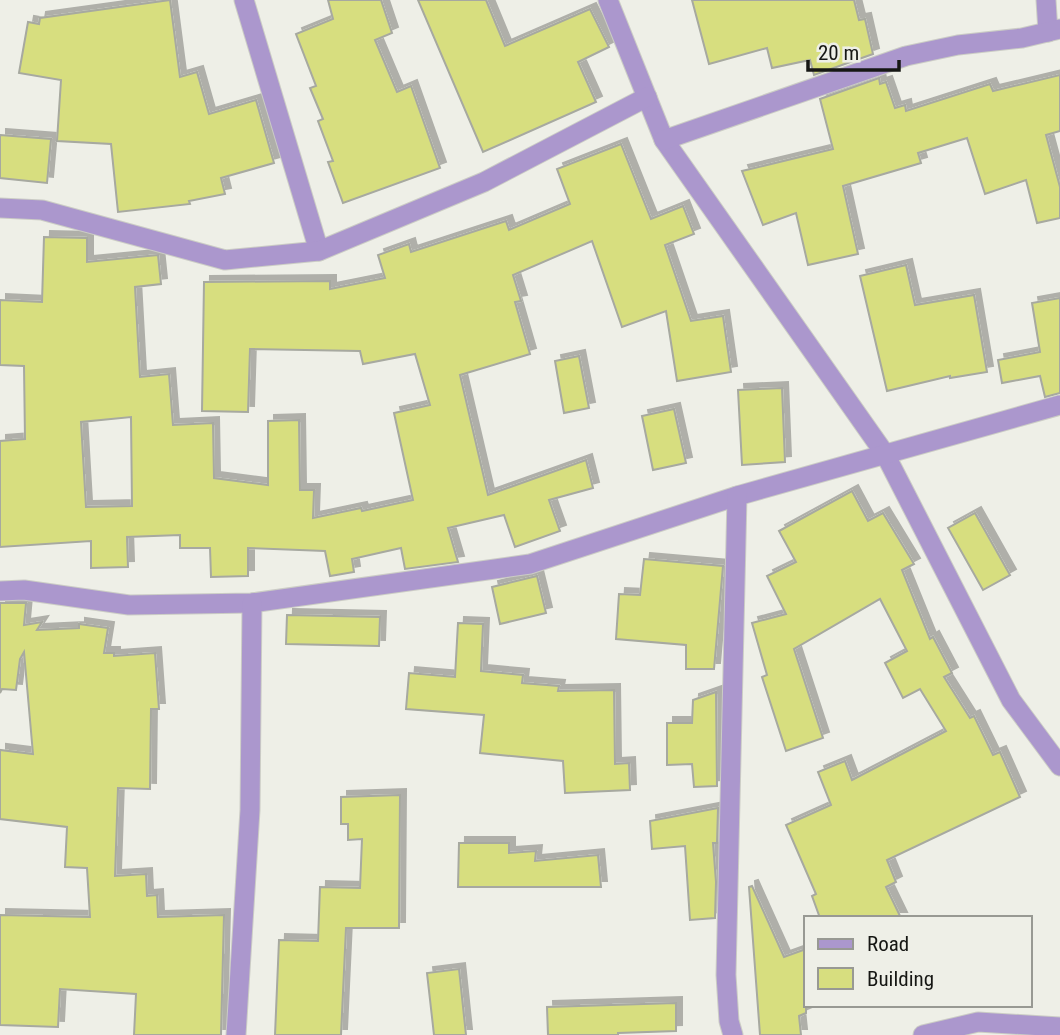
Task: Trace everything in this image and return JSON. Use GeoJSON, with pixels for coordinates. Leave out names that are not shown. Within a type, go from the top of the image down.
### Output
{"type":"FeatureCollection","features":[{"type":"Feature","properties":{"kind":"street"},"geometry":{"type":"LineString","coordinates":[[244,0],[319,251]]}},
{"type":"Feature","properties":{"kind":"street"},"geometry":{"type":"LineString","coordinates":[[608,0],[664,141],[885,454],[1011,700],[1060,766]]}},
{"type":"Feature","properties":{"kind":"street"},"geometry":{"type":"LineString","coordinates":[[664,141],[906,56],[958,45],[1022,38],[1054,31],[1046,0]]}},
{"type":"Feature","properties":{"kind":"street"},"geometry":{"type":"LineString","coordinates":[[0,208],[42,210],[225,260],[319,251],[484,183],[647,97]]}},
{"type":"Feature","properties":{"kind":"street"},"geometry":{"type":"LineString","coordinates":[[0,591],[24,590],[129,605],[252,603],[530,564],[737,496],[1060,405]]}},
{"type":"Feature","properties":{"kind":"street"},"geometry":{"type":"LineString","coordinates":[[733,1035],[729,1021],[726,975],[737,496]]}},
{"type":"Feature","properties":{"kind":"street"},"geometry":{"type":"LineString","coordinates":[[236,1035],[250,810],[252,603]]}},
{"type":"Feature","properties":{"kind":"street"},"geometry":{"type":"LineString","coordinates":[[923,1035],[984,1029],[1060,1027]]}},
{"type":"Feature","properties":{"kind":"building"},"geometry":{"type":"Polygon","coordinates":[[[170,0],[180,77],[197,72],[209,114],[256,100],[274,163],[221,178],[225,194],[189,201],[190,204],[118,212],[111,144],[57,141],[61,80],[19,73],[28,22],[39,24],[40,18],[170,0]]]}},
{"type":"Feature","properties":{"kind":"building"},"geometry":{"type":"Polygon","coordinates":[[[328,0],[381,0],[392,33],[375,40],[397,92],[411,86],[440,168],[343,203],[328,162],[333,161],[318,121],[323,119],[310,88],[316,86],[296,34],[333,19],[328,0]]]}},
{"type":"Feature","properties":{"kind":"building"},"geometry":{"type":"Polygon","coordinates":[[[418,0],[486,0],[505,46],[590,9],[609,47],[578,62],[596,102],[483,152],[418,0]]]}},
{"type":"Feature","properties":{"kind":"building"},"geometry":{"type":"Polygon","coordinates":[[[692,0],[854,0],[859,20],[865,19],[873,54],[814,75],[810,60],[772,68],[767,48],[709,64],[692,0]]]}},
{"type":"Feature","properties":{"kind":"building"},"geometry":{"type":"Polygon","coordinates":[[[1060,75],[1060,131],[1046,135],[1060,187],[1060,218],[1037,223],[1026,180],[985,194],[967,138],[918,153],[921,163],[843,186],[858,254],[808,265],[796,213],[763,225],[742,171],[833,149],[820,99],[879,78],[880,84],[886,82],[895,108],[905,105],[906,111],[990,84],[993,91],[1060,75]]]}},
{"type":"Feature","properties":{"kind":"building"},"geometry":{"type":"Polygon","coordinates":[[[0,135],[51,139],[47,183],[0,178],[0,135]]]}},
{"type":"Feature","properties":{"kind":"building"},"geometry":{"type":"Polygon","coordinates":[[[621,144],[651,219],[683,206],[694,234],[665,245],[691,321],[723,316],[731,372],[677,381],[666,311],[622,327],[592,241],[513,275],[521,301],[515,302],[530,354],[460,375],[488,495],[586,460],[593,488],[549,500],[560,531],[515,547],[504,515],[448,528],[458,562],[405,569],[401,548],[352,559],[354,572],[330,576],[325,551],[248,548],[248,576],[211,577],[210,548],[180,548],[180,535],[127,537],[128,567],[91,568],[91,541],[0,547],[0,441],[25,439],[24,366],[0,365],[0,300],[42,302],[44,237],[87,238],[87,262],[158,255],[161,284],[135,287],[140,377],[169,374],[173,425],[213,423],[214,478],[268,485],[268,421],[299,420],[300,490],[314,490],[313,518],[413,500],[394,413],[430,405],[415,354],[363,364],[360,351],[250,349],[248,412],[202,411],[204,282],[330,281],[330,289],[385,278],[378,255],[409,244],[411,252],[506,221],[509,230],[570,204],[557,169],[621,144]],[[131,417],[81,422],[86,507],[132,506],[131,417]]]}},
{"type":"Feature","properties":{"kind":"building"},"geometry":{"type":"Polygon","coordinates":[[[906,265],[915,305],[974,295],[987,372],[950,376],[887,391],[860,276],[906,265]]]}},
{"type":"Feature","properties":{"kind":"building"},"geometry":{"type":"Polygon","coordinates":[[[1060,298],[1060,393],[1045,397],[1040,376],[1002,383],[998,360],[1040,352],[1032,303],[1060,298]]]}},
{"type":"Feature","properties":{"kind":"building"},"geometry":{"type":"Polygon","coordinates":[[[579,356],[589,408],[564,413],[555,361],[579,356]]]}},
{"type":"Feature","properties":{"kind":"building"},"geometry":{"type":"Polygon","coordinates":[[[782,388],[785,462],[742,465],[738,390],[782,388]]]}},
{"type":"Feature","properties":{"kind":"building"},"geometry":{"type":"Polygon","coordinates":[[[674,409],[686,463],[653,470],[642,416],[674,409]]]}},
{"type":"Feature","properties":{"kind":"building"},"geometry":{"type":"Polygon","coordinates":[[[852,491],[868,521],[883,513],[914,564],[902,570],[930,639],[933,637],[952,673],[944,677],[970,718],[974,716],[993,755],[1000,752],[1020,797],[887,860],[896,882],[886,887],[900,916],[819,916],[812,896],[816,894],[786,825],[831,805],[818,772],[845,761],[852,780],[946,731],[920,689],[903,698],[885,663],[907,651],[880,599],[794,649],[823,738],[786,751],[762,677],[767,675],[752,623],[786,614],[767,576],[796,562],[779,531],[852,491]]]}},
{"type":"Feature","properties":{"kind":"building"},"geometry":{"type":"Polygon","coordinates":[[[975,513],[1010,575],[983,590],[948,528],[975,513]]]}},
{"type":"Feature","properties":{"kind":"building"},"geometry":{"type":"Polygon","coordinates":[[[644,559],[723,566],[714,669],[686,669],[686,645],[616,639],[619,594],[640,595],[644,559]]]}},
{"type":"Feature","properties":{"kind":"building"},"geometry":{"type":"Polygon","coordinates":[[[537,576],[546,613],[500,624],[492,587],[537,576]]]}},
{"type":"Feature","properties":{"kind":"building"},"geometry":{"type":"Polygon","coordinates":[[[0,603],[26,603],[24,625],[42,622],[37,630],[79,628],[79,624],[108,628],[104,653],[114,653],[114,656],[155,653],[159,709],[151,709],[150,789],[118,788],[115,876],[146,874],[147,896],[157,895],[158,917],[224,915],[221,1035],[134,1035],[136,994],[60,989],[58,1027],[0,1025],[0,915],[90,917],[87,868],[65,867],[67,827],[0,819],[0,750],[33,754],[24,652],[20,659],[16,690],[2,689],[0,693],[0,603]]]}},
{"type":"Feature","properties":{"kind":"building"},"geometry":{"type":"Polygon","coordinates":[[[287,615],[380,617],[379,646],[286,644],[287,615]]]}},
{"type":"Feature","properties":{"kind":"building"},"geometry":{"type":"Polygon","coordinates":[[[458,623],[483,624],[481,671],[523,675],[522,683],[559,686],[558,691],[614,690],[615,764],[629,763],[630,790],[565,793],[563,761],[480,753],[484,715],[406,709],[409,673],[455,677],[458,623]]]}},
{"type":"Feature","properties":{"kind":"building"},"geometry":{"type":"Polygon","coordinates":[[[716,692],[717,786],[694,787],[692,764],[667,765],[667,723],[692,723],[693,700],[716,692]]]}},
{"type":"Feature","properties":{"kind":"building"},"geometry":{"type":"Polygon","coordinates":[[[400,795],[399,928],[346,928],[341,1035],[275,1035],[279,940],[318,941],[320,887],[360,888],[362,839],[348,840],[348,824],[341,824],[341,797],[400,795]]]}},
{"type":"Feature","properties":{"kind":"building"},"geometry":{"type":"Polygon","coordinates":[[[718,808],[717,843],[713,843],[715,918],[690,920],[685,846],[652,849],[650,821],[718,808]]]}},
{"type":"Feature","properties":{"kind":"building"},"geometry":{"type":"Polygon","coordinates":[[[459,843],[509,843],[509,853],[536,851],[535,861],[598,855],[601,887],[458,887],[459,843]]]}},
{"type":"Feature","properties":{"kind":"building"},"geometry":{"type":"Polygon","coordinates":[[[752,886],[784,957],[804,950],[806,1013],[799,1016],[801,1035],[760,1035],[749,887],[752,886]]]}},
{"type":"Feature","properties":{"kind":"building"},"geometry":{"type":"Polygon","coordinates":[[[459,969],[466,1035],[434,1035],[427,973],[459,969]]]}},
{"type":"Feature","properties":{"kind":"building"},"geometry":{"type":"Polygon","coordinates":[[[676,1003],[676,1031],[618,1035],[548,1035],[547,1007],[676,1003]]]}}]}
